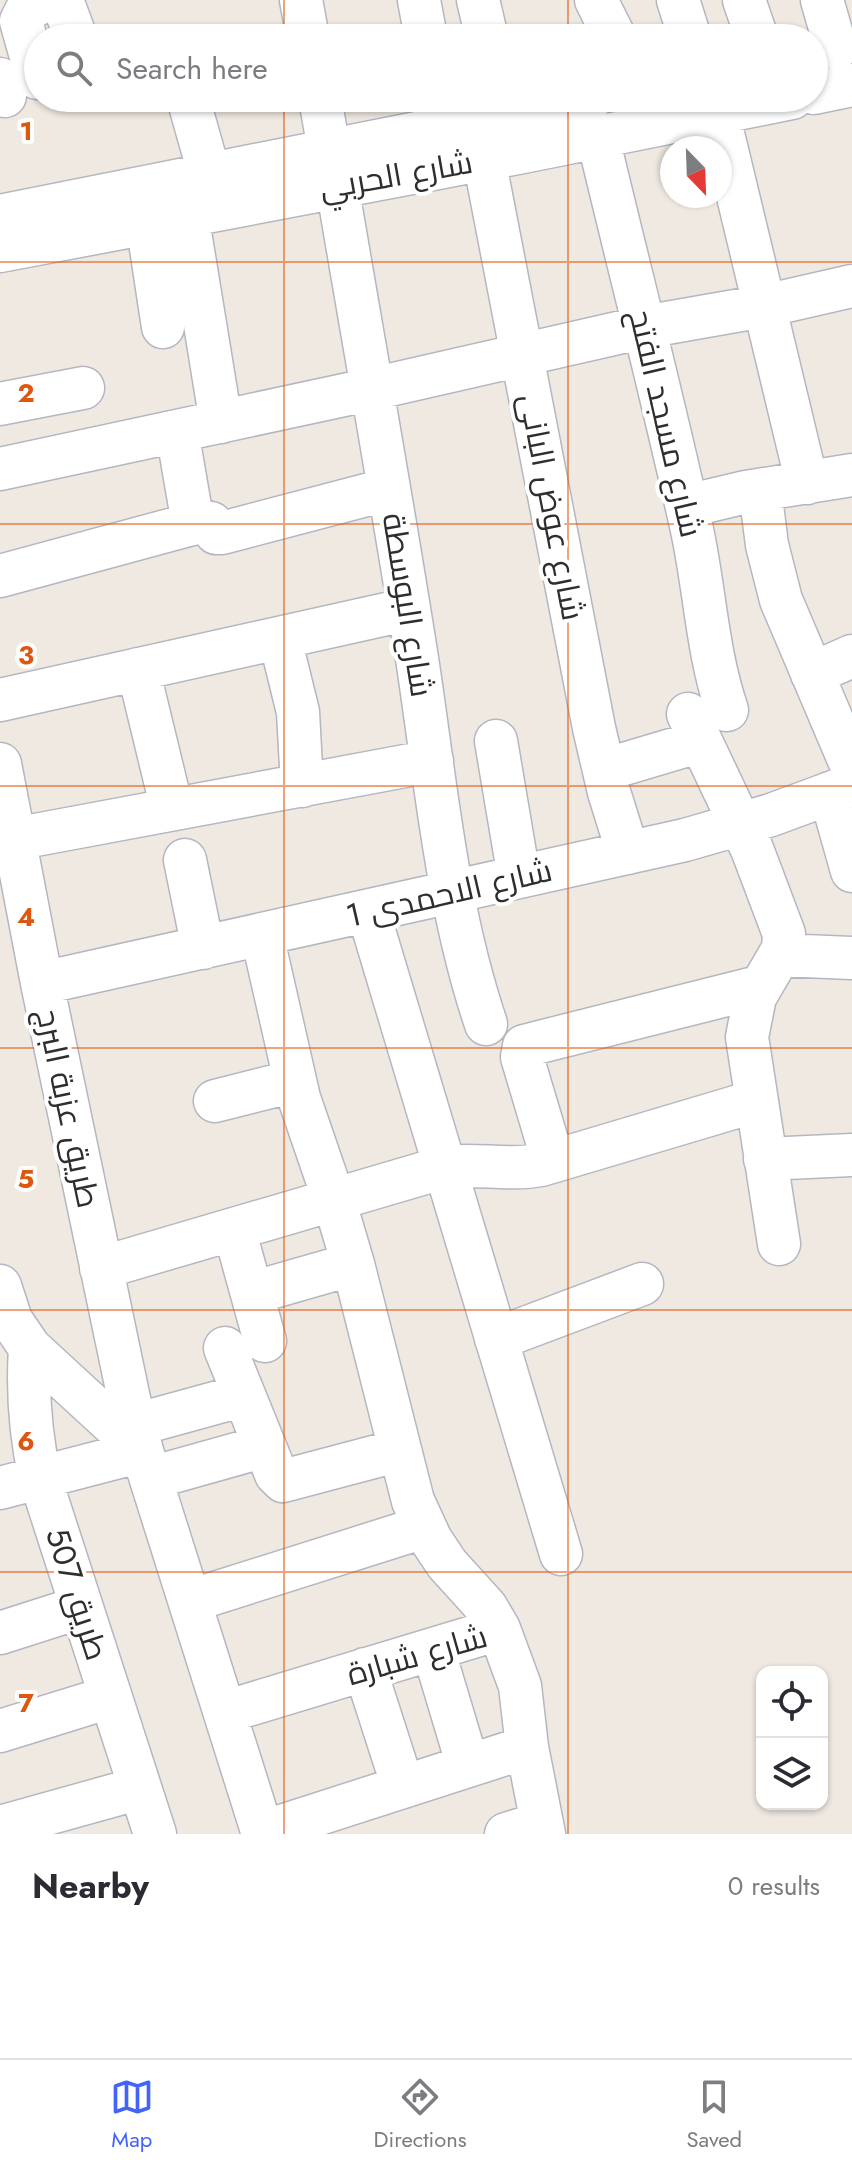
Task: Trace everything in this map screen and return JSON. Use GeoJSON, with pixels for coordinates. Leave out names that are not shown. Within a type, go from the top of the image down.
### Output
{"type":"FeatureCollection","features":[{"type":"Feature","properties":{"kind":"street"},"geometry":{"type":"LineString","coordinates":[[14,84],[21,21],[26,11],[44,0]]}},
{"type":"Feature","properties":{"kind":"street"},"geometry":{"type":"LineString","coordinates":[[62,0],[71,24]]}},
{"type":"Feature","properties":{"kind":"street"},"geometry":{"type":"LineString","coordinates":[[301,0],[305,24]]}},
{"type":"Feature","properties":{"kind":"street"},"geometry":{"type":"LineString","coordinates":[[419,0],[423,24]]}},
{"type":"Feature","properties":{"kind":"street"},"geometry":{"type":"LineString","coordinates":[[478,0],[484,24]]}},
{"type":"Feature","properties":{"kind":"street"},"geometry":{"type":"LineString","coordinates":[[596,0],[608,24]]}},
{"type":"Feature","properties":{"kind":"street"},"geometry":{"type":"LineString","coordinates":[[678,0],[686,24]]}},
{"type":"Feature","properties":{"kind":"street"},"geometry":{"type":"LineString","coordinates":[[744,0],[752,24]]}},
{"type":"Feature","properties":{"kind":"street"},"geometry":{"type":"LineString","coordinates":[[822,0],[839,58]]}},
{"type":"Feature","properties":{"kind":"street"},"geometry":{"type":"LineString","coordinates":[[188,112],[190,204],[221,422]]}},
{"type":"Feature","properties":{"kind":"street","name":"شارع البوسطة"},"geometry":{"type":"LineString","coordinates":[[323,112],[389,489],[453,892],[466,959],[486,1024]]}},
{"type":"Feature","properties":{"kind":"street","name":"شارع الحربي"},"geometry":{"type":"LineString","coordinates":[[545,112],[595,118],[723,112]]}},
{"type":"Feature","properties":{"kind":"street","name":"شارع الحربي"},"geometry":{"type":"LineString","coordinates":[[333,168],[438,113]]}},
{"type":"Feature","properties":{"kind":"street"},"geometry":{"type":"LineString","coordinates":[[718,113],[807,483]]}},
{"type":"Feature","properties":{"kind":"street","name":"شارع الحربي"},"geometry":{"type":"LineString","coordinates":[[0,251],[333,168],[484,159],[595,118]]}},
{"type":"Feature","properties":{"kind":"street","name":"شارع مسجد الفتح"},"geometry":{"type":"LineString","coordinates":[[595,118],[687,506],[702,582],[715,666],[705,721],[782,927],[784,942],[751,1007],[747,1037],[779,1244]]}},
{"type":"Feature","properties":{"kind":"street","name":"شارع عوض البانى"},"geometry":{"type":"LineString","coordinates":[[484,159],[604,770],[628,853]]}},
{"type":"Feature","properties":{"kind":"street"},"geometry":{"type":"LineString","coordinates":[[163,327],[190,204]]}},
{"type":"Feature","properties":{"kind":"street","name":"شارع الحربي"},"geometry":{"type":"LineString","coordinates":[[0,216],[190,204]]}},
{"type":"Feature","properties":{"kind":"street"},"geometry":{"type":"LineString","coordinates":[[0,469],[644,327],[764,306],[852,286]]}},
{"type":"Feature","properties":{"kind":"street"},"geometry":{"type":"LineString","coordinates":[[0,404],[83,388]]}},
{"type":"Feature","properties":{"kind":"street"},"geometry":{"type":"LineString","coordinates":[[177,431],[193,524]]}},
{"type":"Feature","properties":{"kind":"street"},"geometry":{"type":"LineString","coordinates":[[687,506],[852,475]]}},
{"type":"Feature","properties":{"kind":"street"},"geometry":{"type":"LineString","coordinates":[[0,576],[206,521],[211,523],[216,533],[222,533],[389,489]]}},
{"type":"Feature","properties":{"kind":"street"},"geometry":{"type":"LineString","coordinates":[[760,490],[775,582],[812,674],[845,781],[852,871]]}},
{"type":"Feature","properties":{"kind":"street"},"geometry":{"type":"LineString","coordinates":[[0,700],[409,609]]}},
{"type":"Feature","properties":{"kind":"street"},"geometry":{"type":"LineString","coordinates":[[280,639],[298,712],[302,786]]}},
{"type":"Feature","properties":{"kind":"street"},"geometry":{"type":"LineString","coordinates":[[812,674],[852,656]]}},
{"type":"Feature","properties":{"kind":"street"},"geometry":{"type":"LineString","coordinates":[[138,669],[172,809]]}},
{"type":"Feature","properties":{"kind":"street"},"geometry":{"type":"LineString","coordinates":[[604,770],[705,721]]}},
{"type":"Feature","properties":{"kind":"street"},"geometry":{"type":"LineString","coordinates":[[496,741],[519,877]]}},
{"type":"Feature","properties":{"kind":"street"},"geometry":{"type":"LineString","coordinates":[[5,801],[172,809],[432,761]]}},
{"type":"Feature","properties":{"kind":"street","name":"شارع الاحمدى 1"},"geometry":{"type":"LineString","coordinates":[[42,983],[628,853],[741,824],[845,781]]}},
{"type":"Feature","properties":{"kind":"street","name":"طريق عزبة البرج"},"geometry":{"type":"LineString","coordinates":[[5,801],[101,1268],[143,1451],[263,1833]]}},
{"type":"Feature","properties":{"kind":"street"},"geometry":{"type":"LineString","coordinates":[[185,860],[203,948]]}},
{"type":"Feature","properties":{"kind":"street"},"geometry":{"type":"LineString","coordinates":[[368,911],[561,1554]]}},
{"type":"Feature","properties":{"kind":"street"},"geometry":{"type":"LineString","coordinates":[[262,935],[294,1081],[353,1264],[413,1501],[439,1552],[486,1607],[499,1629]]}},
{"type":"Feature","properties":{"kind":"street"},"geometry":{"type":"LineString","coordinates":[[553,1161],[522,1057],[526,1045],[769,971],[852,958]]}},
{"type":"Feature","properties":{"kind":"street"},"geometry":{"type":"LineString","coordinates":[[215,1101],[294,1081]]}},
{"type":"Feature","properties":{"kind":"street"},"geometry":{"type":"LineString","coordinates":[[101,1268],[445,1167],[516,1168],[553,1161],[756,1101]]}},
{"type":"Feature","properties":{"kind":"street"},"geometry":{"type":"LineString","coordinates":[[765,1159],[852,1155]]}},
{"type":"Feature","properties":{"kind":"street"},"geometry":{"type":"LineString","coordinates":[[234,1229],[265,1341]]}},
{"type":"Feature","properties":{"kind":"street"},"geometry":{"type":"LineString","coordinates":[[252,1293],[353,1264]]}},
{"type":"Feature","properties":{"kind":"street"},"geometry":{"type":"LineString","coordinates":[[496,1339],[642,1284]]}},
{"type":"Feature","properties":{"kind":"street","name":"طريق عزبة البرج"},"geometry":{"type":"LineString","coordinates":[[0,1286],[11,1320],[30,1348],[143,1451]]}},
{"type":"Feature","properties":{"kind":"street","name":"طريق 507"},"geometry":{"type":"LineString","coordinates":[[30,1348],[30,1436],[40,1478],[155,1834]]}},
{"type":"Feature","properties":{"kind":"street"},"geometry":{"type":"LineString","coordinates":[[225,1348],[278,1477],[286,1481],[400,1450]]}},
{"type":"Feature","properties":{"kind":"street"},"geometry":{"type":"LineString","coordinates":[[143,1451],[244,1395]]}},
{"type":"Feature","properties":{"kind":"street"},"geometry":{"type":"LineString","coordinates":[[0,1488],[143,1451],[265,1446]]}},
{"type":"Feature","properties":{"kind":"street"},"geometry":{"type":"LineString","coordinates":[[190,1601],[424,1527]]}},
{"type":"Feature","properties":{"kind":"street"},"geometry":{"type":"LineString","coordinates":[[0,1633],[81,1607]]}},
{"type":"Feature","properties":{"kind":"street","name":"شارع شبارة"},"geometry":{"type":"LineString","coordinates":[[225,1712],[499,1629],[520,1686],[531,1830]]}},
{"type":"Feature","properties":{"kind":"street"},"geometry":{"type":"LineString","coordinates":[[433,1649],[468,1766]]}},
{"type":"Feature","properties":{"kind":"street"},"geometry":{"type":"LineString","coordinates":[[365,1669],[403,1787]]}},
{"type":"Feature","properties":{"kind":"street"},"geometry":{"type":"LineString","coordinates":[[0,1731],[110,1697]]}},
{"type":"Feature","properties":{"kind":"street"},"geometry":{"type":"LineString","coordinates":[[263,1833],[527,1747]]}},
{"type":"Feature","properties":{"kind":"street"},"geometry":{"type":"LineString","coordinates":[[0,1827],[140,1788]]}}]}
